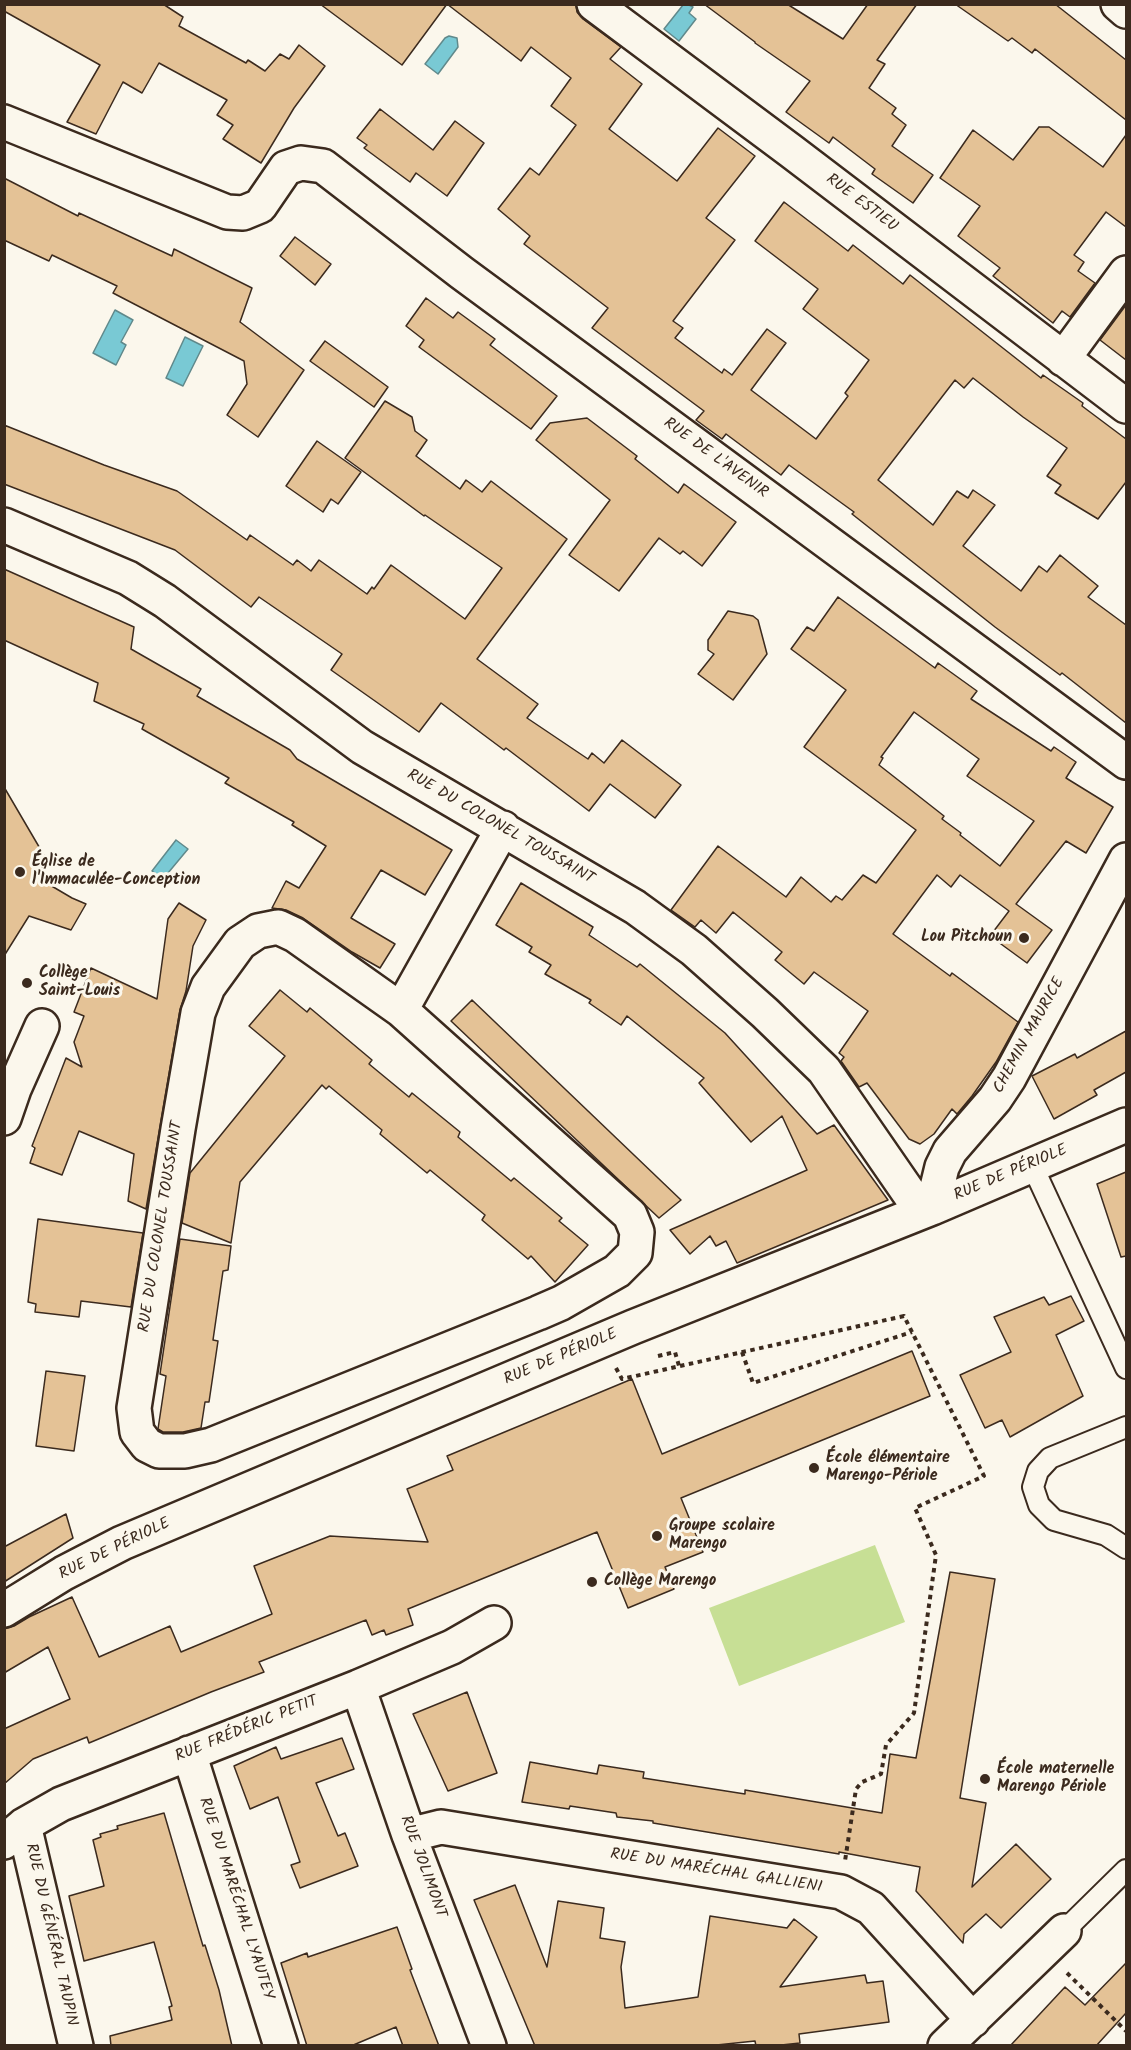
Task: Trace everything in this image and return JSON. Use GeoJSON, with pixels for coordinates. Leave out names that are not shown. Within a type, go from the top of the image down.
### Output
{"type":"FeatureCollection","features":[{"type":"Feature","properties":{"kind":"street","name":"RUE ESTIEU"},"geometry":{"type":"LineString","coordinates":[[594,4],[1126,406]]}},
{"type":"Feature","properties":{"kind":"street"},"geometry":{"type":"LineString","coordinates":[[1118,4],[1126,11]]}},
{"type":"Feature","properties":{"kind":"street","name":"RUE DE L'AVENIR"},"geometry":{"type":"LineString","coordinates":[[4,122],[227,212],[243,213],[260,206],[285,168],[301,163],[323,166],[462,273],[1126,762]]}},
{"type":"Feature","properties":{"kind":"street"},"geometry":{"type":"LineString","coordinates":[[1063,359],[1126,273]]}},
{"type":"Feature","properties":{"kind":"street","name":"RUE DU COLONEL TOUSSAINT"},"geometry":{"type":"LineString","coordinates":[[4,525],[129,578],[165,601],[362,747],[635,906],[694,950],[765,1013],[824,1070],[911,1196],[932,1208]]}},
{"type":"Feature","properties":{"kind":"street"},"geometry":{"type":"LineString","coordinates":[[401,1010],[503,828]]}},
{"type":"Feature","properties":{"kind":"street","name":"CHEMIN MAURICE"},"geometry":{"type":"LineString","coordinates":[[932,1208],[942,1167],[950,1151],[995,1099],[1009,1078],[1126,860]]}},
{"type":"Feature","properties":{"kind":"street","name":"RUE DU COLONEL TOUSSAINT"},"geometry":{"type":"LineString","coordinates":[[278,927],[295,935],[401,1010],[630,1215],[638,1232],[635,1253],[617,1271],[561,1303],[234,1436],[211,1445],[185,1451],[159,1451],[147,1445],[137,1431],[134,1408],[198,1013],[208,987],[240,943],[258,931],[278,927]]}},
{"type":"Feature","properties":{"kind":"street"},"geometry":{"type":"LineString","coordinates":[[4,1118],[42,1026]]}},
{"type":"Feature","properties":{"kind":"street","name":"RUE DE PÉRIOLE"},"geometry":{"type":"LineString","coordinates":[[4,1610],[64,1573],[122,1543],[602,1340],[932,1208],[1126,1125]]}},
{"type":"Feature","properties":{"kind":"street","name":"RUE FRÉDÉRIC PETIT"},"geometry":{"type":"LineString","coordinates":[[14,1834],[61,1804],[358,1687],[452,1647],[494,1623]]}},
{"type":"Feature","properties":{"kind":"street","name":"RUE JOLIMONT"},"geometry":{"type":"LineString","coordinates":[[358,1687],[410,1835],[489,2046]]}},
{"type":"Feature","properties":{"kind":"street","name":"RUE DU MARÉCHAL LYAUTEY"},"geometry":{"type":"LineString","coordinates":[[189,1753],[281,2046]]}},
{"type":"Feature","properties":{"kind":"street","name":"RUE DU MARÉCHAL GALLIENI"},"geometry":{"type":"LineString","coordinates":[[410,1835],[441,1827],[841,1892],[871,1908],[973,2020]]}},
{"type":"Feature","properties":{"kind":"street","name":"RUE DU GÉNÉRAL TAUPIN"},"geometry":{"type":"LineString","coordinates":[[14,1834],[76,2046]]}},
{"type":"Feature","properties":{"kind":"street"},"geometry":{"type":"LineString","coordinates":[[945,2046],[1055,1941]]}},
{"type":"Feature","properties":{"kind":"lane"},"geometry":{"type":"LineString","coordinates":[[1032,1166],[1126,1368]]}},
{"type":"Feature","properties":{"kind":"lane"},"geometry":{"type":"LineString","coordinates":[[1126,1427],[1050,1458],[1038,1471],[1033,1487],[1039,1505],[1054,1520],[1106,1535],[1126,1548]]}},
{"type":"Feature","properties":{"kind":"lane"},"geometry":{"type":"LineString","coordinates":[[1055,1941],[1126,1870]]}},
{"type":"Feature","properties":{"kind":"path"},"geometry":{"type":"LineString","coordinates":[[602,1340],[622,1379],[904,1316],[984,1476],[915,1508],[936,1555],[914,1713],[886,1745],[880,1774],[862,1782],[856,1789],[841,1892]]}},
{"type":"Feature","properties":{"kind":"path"},"geometry":{"type":"LineString","coordinates":[[742,1352],[753,1383],[912,1332]]}},
{"type":"Feature","properties":{"kind":"path"},"geometry":{"type":"LineString","coordinates":[[1055,1941],[1126,2031]]}},
{"type":"Feature","properties":{"kind":"green space"},"geometry":{"type":"Polygon","coordinates":[[[875,1545],[905,1622],[739,1686],[709,1608],[875,1545]]]}},
{"type":"Feature","properties":{"kind":"water"},"geometry":{"type":"Polygon","coordinates":[[[683,5],[693,7],[689,13],[696,19],[679,41],[664,29],[683,5]]]}},
{"type":"Feature","properties":{"kind":"water"},"geometry":{"type":"Polygon","coordinates":[[[449,36],[457,38],[458,47],[438,74],[425,64],[449,36]]]}},
{"type":"Feature","properties":{"kind":"water"},"geometry":{"type":"Polygon","coordinates":[[[115,310],[133,320],[121,342],[126,345],[116,365],[93,353],[115,310]]]}},
{"type":"Feature","properties":{"kind":"water"},"geometry":{"type":"Polygon","coordinates":[[[185,337],[203,346],[183,386],[166,378],[185,337]]]}},
{"type":"Feature","properties":{"kind":"water"},"geometry":{"type":"Polygon","coordinates":[[[176,840],[188,849],[163,879],[152,871],[176,840]]]}},
{"type":"Feature","properties":{"kind":"building"},"geometry":{"type":"Polygon","coordinates":[[[4,4],[163,4],[183,17],[179,26],[246,63],[248,60],[265,71],[280,54],[289,59],[299,45],[325,66],[294,108],[261,163],[223,139],[233,125],[217,115],[227,100],[159,63],[142,93],[123,82],[96,134],[67,122],[100,65],[4,11],[4,4]]]}},
{"type":"Feature","properties":{"kind":"building"},"geometry":{"type":"Polygon","coordinates":[[[320,4],[447,4],[402,65],[320,4]]]}},
{"type":"Feature","properties":{"kind":"building"},"geometry":{"type":"Polygon","coordinates":[[[447,4],[576,4],[577,12],[583,19],[621,47],[610,59],[642,84],[609,129],[677,181],[718,128],[755,156],[706,218],[735,240],[673,321],[683,328],[675,338],[722,373],[724,369],[732,375],[767,329],[786,343],[751,390],[816,439],[848,396],[845,393],[869,360],[803,309],[818,289],[755,241],[784,202],[848,251],[853,245],[903,284],[910,275],[1041,378],[1043,375],[1083,403],[1082,406],[1126,439],[1126,482],[1098,519],[1055,493],[1061,485],[1047,476],[1067,448],[973,378],[964,388],[955,380],[878,480],[933,525],[957,491],[968,498],[973,490],[995,505],[963,546],[1021,591],[1039,566],[1047,572],[1060,555],[1098,586],[1088,597],[1126,625],[1126,723],[1062,673],[1060,675],[995,627],[852,514],[854,512],[789,465],[781,475],[726,434],[722,439],[696,420],[704,411],[592,328],[608,308],[524,244],[530,236],[498,209],[530,168],[539,175],[576,125],[551,106],[571,78],[531,47],[521,61],[447,4]]]}},
{"type":"Feature","properties":{"kind":"building"},"geometry":{"type":"Polygon","coordinates":[[[704,4],[787,4],[843,39],[868,4],[917,4],[877,60],[885,64],[869,88],[896,108],[892,114],[906,125],[892,146],[933,175],[913,203],[872,174],[875,169],[833,137],[829,143],[786,112],[810,81],[704,4]]]}},
{"type":"Feature","properties":{"kind":"building"},"geometry":{"type":"Polygon","coordinates":[[[955,4],[1055,4],[1126,60],[1126,120],[1035,49],[1032,53],[1012,38],[1008,41],[955,4]]]}},
{"type":"Feature","properties":{"kind":"building"},"geometry":{"type":"Polygon","coordinates":[[[380,109],[433,150],[455,121],[484,143],[447,196],[416,173],[410,182],[364,148],[367,145],[357,138],[380,109]]]}},
{"type":"Feature","properties":{"kind":"building"},"geometry":{"type":"Polygon","coordinates":[[[1039,127],[1049,127],[1103,167],[1126,135],[1126,227],[1106,212],[1074,255],[1084,262],[1078,271],[1095,283],[1070,317],[1062,311],[1053,323],[993,276],[1000,268],[958,236],[980,206],[940,178],[973,130],[1013,160],[1039,127]]]}},
{"type":"Feature","properties":{"kind":"building"},"geometry":{"type":"Polygon","coordinates":[[[4,178],[78,216],[79,213],[172,256],[174,249],[252,288],[240,322],[304,370],[258,437],[227,415],[247,384],[244,361],[113,293],[117,286],[52,255],[49,261],[4,240],[4,178]]]}},
{"type":"Feature","properties":{"kind":"building"},"geometry":{"type":"Polygon","coordinates":[[[295,237],[331,264],[315,285],[280,256],[295,237]]]}},
{"type":"Feature","properties":{"kind":"building"},"geometry":{"type":"Polygon","coordinates":[[[426,298],[453,318],[458,312],[495,339],[490,345],[557,396],[531,429],[419,347],[424,340],[406,326],[426,298]]]}},
{"type":"Feature","properties":{"kind":"building"},"geometry":{"type":"Polygon","coordinates":[[[1126,305],[1126,360],[1100,340],[1126,305]]]}},
{"type":"Feature","properties":{"kind":"building"},"geometry":{"type":"Polygon","coordinates":[[[325,341],[388,387],[374,407],[310,361],[325,341]]]}},
{"type":"Feature","properties":{"kind":"building"},"geometry":{"type":"Polygon","coordinates":[[[385,401],[412,417],[415,431],[427,440],[416,456],[460,489],[466,480],[482,492],[491,481],[567,539],[477,659],[538,704],[527,718],[588,759],[592,753],[604,763],[622,740],[681,785],[655,818],[610,784],[589,811],[506,748],[504,750],[441,703],[419,732],[331,670],[342,654],[259,597],[251,607],[175,550],[4,484],[4,425],[177,491],[247,540],[250,535],[293,565],[297,560],[311,571],[319,560],[367,594],[372,587],[374,589],[391,565],[465,619],[502,568],[424,516],[345,458],[385,401]]]}},
{"type":"Feature","properties":{"kind":"building"},"geometry":{"type":"Polygon","coordinates":[[[587,418],[637,456],[635,459],[678,493],[684,484],[736,522],[702,566],[683,551],[680,554],[659,538],[619,591],[569,555],[610,500],[536,440],[550,423],[587,418]]]}},
{"type":"Feature","properties":{"kind":"building"},"geometry":{"type":"Polygon","coordinates":[[[317,441],[361,472],[338,504],[331,499],[323,512],[286,486],[317,441]]]}},
{"type":"Feature","properties":{"kind":"building"},"geometry":{"type":"Polygon","coordinates":[[[4,569],[134,627],[131,649],[201,689],[197,696],[290,750],[297,759],[452,850],[425,895],[381,870],[351,918],[395,944],[380,968],[352,952],[303,918],[286,910],[272,908],[286,881],[299,888],[326,846],[292,825],[294,822],[225,783],[229,778],[142,729],[144,724],[94,701],[98,683],[4,640],[4,569]]]}},
{"type":"Feature","properties":{"kind":"building"},"geometry":{"type":"Polygon","coordinates":[[[838,597],[935,668],[938,663],[977,691],[971,699],[1051,751],[1054,747],[1076,762],[1066,778],[1113,807],[1086,853],[1066,841],[1016,904],[1052,930],[1027,963],[990,936],[1009,911],[960,875],[951,887],[937,875],[893,934],[950,976],[952,973],[1018,1022],[996,1062],[972,1096],[957,1114],[952,1109],[934,1134],[920,1144],[909,1139],[867,1083],[859,1087],[841,1061],[844,1057],[839,1053],[868,1011],[814,972],[804,984],[775,960],[782,952],[733,912],[716,933],[701,920],[695,927],[671,910],[718,846],[786,897],[801,877],[831,902],[836,896],[842,900],[863,875],[876,883],[916,830],[804,747],[846,690],[791,649],[807,627],[814,631],[838,597]],[[914,712],[881,757],[883,758],[879,765],[944,816],[942,819],[1000,866],[1034,821],[967,776],[979,759],[914,712]]]}},
{"type":"Feature","properties":{"kind":"building"},"geometry":{"type":"Polygon","coordinates":[[[728,611],[753,616],[758,620],[767,654],[733,700],[698,674],[714,654],[708,650],[708,640],[728,611]]]}},
{"type":"Feature","properties":{"kind":"building","name":"Église de l'Immaculée-Conception"},"geometry":{"type":"Polygon","coordinates":[[[4,787],[45,857],[45,864],[38,878],[86,904],[71,930],[29,916],[4,956],[4,787]]]}},
{"type":"Feature","properties":{"kind":"building"},"geometry":{"type":"Polygon","coordinates":[[[521,883],[593,927],[589,935],[637,967],[640,964],[725,1033],[817,1134],[834,1125],[888,1200],[737,1263],[726,1241],[716,1246],[710,1236],[690,1254],[670,1230],[807,1170],[782,1116],[751,1142],[699,1083],[704,1078],[627,1016],[621,1025],[589,1003],[591,1000],[545,974],[551,965],[529,952],[532,947],[496,925],[521,883]]]}},
{"type":"Feature","properties":{"kind":"building"},"geometry":{"type":"Polygon","coordinates":[[[179,903],[206,920],[193,946],[146,1209],[128,1201],[134,1154],[79,1131],[62,1175],[30,1163],[35,1148],[32,1146],[66,1058],[82,1067],[74,1042],[84,1016],[74,1012],[91,968],[157,999],[168,919],[179,903]]]}},
{"type":"Feature","properties":{"kind":"building"},"geometry":{"type":"Polygon","coordinates":[[[280,990],[307,1012],[310,1008],[372,1060],[369,1064],[409,1097],[412,1093],[460,1132],[458,1137],[511,1181],[514,1178],[562,1218],[559,1221],[588,1245],[555,1282],[531,1256],[528,1259],[482,1220],[485,1215],[430,1170],[427,1173],[380,1134],[382,1130],[329,1086],[326,1089],[322,1085],[240,1182],[231,1243],[182,1223],[190,1173],[285,1056],[249,1026],[280,990]]]}},
{"type":"Feature","properties":{"kind":"building"},"geometry":{"type":"Polygon","coordinates":[[[472,1000],[681,1200],[659,1218],[451,1021],[472,1000]]]}},
{"type":"Feature","properties":{"kind":"building"},"geometry":{"type":"Polygon","coordinates":[[[1126,1031],[1126,1072],[1094,1090],[1097,1095],[1054,1119],[1032,1076],[1075,1054],[1077,1058],[1126,1031]]]}},
{"type":"Feature","properties":{"kind":"building"},"geometry":{"type":"Polygon","coordinates":[[[1126,1172],[1126,1256],[1121,1257],[1097,1184],[1126,1172]]]}},
{"type":"Feature","properties":{"kind":"building"},"geometry":{"type":"Polygon","coordinates":[[[38,1219],[143,1233],[131,1307],[81,1301],[79,1317],[35,1312],[36,1304],[28,1302],[38,1219]]]}},
{"type":"Feature","properties":{"kind":"building"},"geometry":{"type":"Polygon","coordinates":[[[180,1239],[231,1246],[228,1270],[223,1271],[213,1340],[218,1341],[209,1402],[205,1402],[201,1428],[183,1432],[163,1432],[158,1429],[166,1376],[160,1374],[180,1239]]]}},
{"type":"Feature","properties":{"kind":"building"},"geometry":{"type":"Polygon","coordinates":[[[1071,1296],[1084,1321],[1056,1335],[1083,1396],[1010,1437],[1002,1420],[985,1428],[960,1375],[1011,1352],[994,1317],[1044,1297],[1049,1305],[1071,1296]]]}},
{"type":"Feature","properties":{"kind":"building"},"geometry":{"type":"Polygon","coordinates":[[[912,1351],[930,1396],[681,1498],[703,1552],[665,1567],[674,1589],[628,1608],[597,1532],[408,1609],[413,1625],[386,1635],[384,1630],[372,1635],[366,1620],[259,1662],[264,1672],[89,1743],[87,1737],[33,1759],[4,1784],[4,1729],[70,1699],[48,1647],[4,1673],[4,1629],[29,1617],[72,1597],[99,1657],[170,1626],[181,1652],[272,1614],[254,1566],[330,1536],[428,1542],[407,1489],[453,1470],[447,1456],[632,1379],[662,1454],[912,1351]]]}},
{"type":"Feature","properties":{"kind":"building"},"geometry":{"type":"Polygon","coordinates":[[[46,1371],[85,1376],[74,1451],[36,1446],[46,1371]]]}},
{"type":"Feature","properties":{"kind":"building"},"geometry":{"type":"Polygon","coordinates":[[[66,1514],[73,1538],[4,1582],[4,1547],[66,1514]]]}},
{"type":"Feature","properties":{"kind":"building"},"geometry":{"type":"Polygon","coordinates":[[[950,1572],[995,1579],[960,1798],[986,1803],[972,1887],[1016,1844],[1051,1879],[1001,1928],[986,1914],[964,1934],[963,1943],[916,1891],[920,1867],[653,1823],[653,1821],[617,1817],[616,1813],[522,1802],[530,1762],[597,1774],[599,1765],[644,1772],[643,1778],[745,1794],[745,1790],[882,1813],[890,1754],[916,1758],[950,1572]]]}},
{"type":"Feature","properties":{"kind":"building"},"geometry":{"type":"Polygon","coordinates":[[[467,1692],[497,1773],[448,1791],[413,1714],[467,1692]]]}},
{"type":"Feature","properties":{"kind":"building"},"geometry":{"type":"Polygon","coordinates":[[[342,1738],[354,1769],[316,1783],[338,1836],[345,1833],[358,1866],[300,1888],[291,1865],[300,1862],[278,1797],[250,1809],[234,1766],[276,1747],[281,1759],[342,1738]]]}},
{"type":"Feature","properties":{"kind":"building"},"geometry":{"type":"Polygon","coordinates":[[[164,1813],[203,1946],[205,1945],[219,1990],[232,2046],[111,2046],[110,2036],[172,2020],[169,2007],[172,2006],[154,1942],[84,1961],[69,1896],[104,1886],[93,1840],[101,1837],[100,1834],[118,1829],[117,1826],[164,1813]]]}},
{"type":"Feature","properties":{"kind":"building"},"geometry":{"type":"Polygon","coordinates":[[[515,1885],[547,1967],[558,1901],[604,1908],[600,1938],[625,1942],[621,1967],[625,2008],[698,1997],[710,1916],[787,1928],[794,1919],[817,1937],[780,1987],[865,1975],[867,1983],[883,1981],[889,2022],[799,2034],[800,2043],[772,2046],[756,2046],[755,2041],[707,2046],[535,2046],[474,1900],[515,1885]]]}},
{"type":"Feature","properties":{"kind":"building"},"geometry":{"type":"Polygon","coordinates":[[[397,1927],[412,1969],[410,1970],[439,2046],[403,2046],[396,2027],[351,2046],[307,2046],[281,1963],[307,1953],[308,1957],[397,1927]]]}},
{"type":"Feature","properties":{"kind":"building"},"geometry":{"type":"Polygon","coordinates":[[[1126,1963],[1126,2013],[1096,2046],[1010,2046],[1065,1987],[1085,2005],[1126,1963]]]}},
{"type":"Feature","properties":{"kind":"place","name":"Église de l'Immaculée-Conception"},"geometry":{"type":"Point","coordinates":[20,872]}},
{"type":"Feature","properties":{"kind":"place","name":"Lou Pitchoun"},"geometry":{"type":"Point","coordinates":[1024,938]}},
{"type":"Feature","properties":{"kind":"place","name":"Collège Saint-Louis"},"geometry":{"type":"Point","coordinates":[27,983]}},
{"type":"Feature","properties":{"kind":"place","name":"École élémentaire Marengo-Périole"},"geometry":{"type":"Point","coordinates":[814,1468]}},
{"type":"Feature","properties":{"kind":"place","name":"Groupe scolaire Marengo"},"geometry":{"type":"Point","coordinates":[657,1536]}},
{"type":"Feature","properties":{"kind":"place","name":"Collège Marengo"},"geometry":{"type":"Point","coordinates":[592,1582]}},
{"type":"Feature","properties":{"kind":"place","name":"École maternelle Marengo Périole"},"geometry":{"type":"Point","coordinates":[985,1779]}}]}
